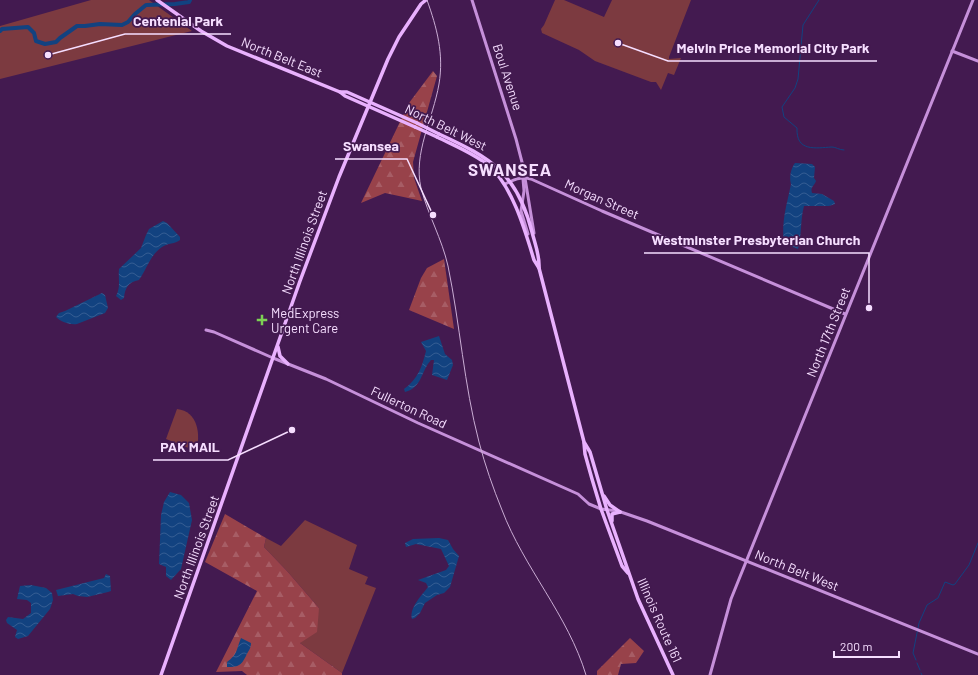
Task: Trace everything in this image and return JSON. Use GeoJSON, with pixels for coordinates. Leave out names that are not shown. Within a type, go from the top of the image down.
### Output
{"type":"FeatureCollection","features":[{"type":"Feature","properties":{"kind":"main road","name":"North Belt East"},"geometry":{"type":"LineString","coordinates":[[157,0],[201,31],[227,46],[340,92],[345,96],[369,104]]}},
{"type":"Feature","properties":{"kind":"main road","name":"North Illinois Street"},"geometry":{"type":"LineString","coordinates":[[161,675],[327,207],[394,46],[421,2],[426,0]]}},
{"type":"Feature","properties":{"kind":"main road","name":"North Belt West"},"geometry":{"type":"LineString","coordinates":[[369,104],[416,125],[480,158],[496,173],[505,184],[512,197],[534,260],[539,268]]}},
{"type":"Feature","properties":{"kind":"main road","name":"North Belt West"},"geometry":{"type":"LineString","coordinates":[[438,136],[469,147],[482,155],[510,182],[522,202],[534,239],[539,259],[539,268],[584,442],[585,454],[601,509]]}},
{"type":"Feature","properties":{"kind":"main road"},"geometry":{"type":"LineString","coordinates":[[278,344],[280,356],[288,364]]}},
{"type":"Feature","properties":{"kind":"main road","name":"North Belt West"},"geometry":{"type":"LineString","coordinates":[[584,442],[590,452],[607,510]]}},
{"type":"Feature","properties":{"kind":"main road"},"geometry":{"type":"LineString","coordinates":[[601,492],[610,505],[620,512]]}},
{"type":"Feature","properties":{"kind":"main road","name":"Illinois Route 161"},"geometry":{"type":"LineString","coordinates":[[601,509],[622,566],[629,574]]}},
{"type":"Feature","properties":{"kind":"main road","name":"Illinois Route 161"},"geometry":{"type":"LineString","coordinates":[[607,510],[629,574],[646,617],[673,675]]}},
{"type":"Feature","properties":{"kind":"main road"},"geometry":{"type":"LineString","coordinates":[[612,526],[611,516],[620,512]]}},
{"type":"Feature","properties":{"kind":"street","name":"Boul Avenue"},"geometry":{"type":"LineString","coordinates":[[472,0],[514,128],[522,162],[534,239]]}},
{"type":"Feature","properties":{"kind":"street","name":"North 17th Street"},"geometry":{"type":"LineString","coordinates":[[710,675],[731,599],[973,0]]}},
{"type":"Feature","properties":{"kind":"street"},"geometry":{"type":"LineString","coordinates":[[952,51],[978,62]]}},
{"type":"Feature","properties":{"kind":"street","name":"Boul Avenue"},"geometry":{"type":"LineString","coordinates":[[524,177],[524,191],[520,211],[530,240],[529,245]]}},
{"type":"Feature","properties":{"kind":"street"},"geometry":{"type":"LineString","coordinates":[[505,184],[524,177]]}},
{"type":"Feature","properties":{"kind":"street","name":"Morgan Street"},"geometry":{"type":"LineString","coordinates":[[524,177],[846,314]]}},
{"type":"Feature","properties":{"kind":"street"},"geometry":{"type":"LineString","coordinates":[[526,185],[534,180]]}},
{"type":"Feature","properties":{"kind":"street","name":"Fullerton Road"},"geometry":{"type":"LineString","coordinates":[[206,330],[326,379],[430,429],[578,494],[589,504],[601,509]]}},
{"type":"Feature","properties":{"kind":"street","name":"North Belt West"},"geometry":{"type":"LineString","coordinates":[[601,509],[620,512],[647,521],[978,654]]}},
{"type":"Feature","properties":{"kind":"shaded area"},"geometry":{"type":"Polygon","coordinates":[[[91,0],[149,0],[192,31],[0,79],[0,26],[91,0]]]}},
{"type":"Feature","properties":{"kind":"shaded area"},"geometry":{"type":"Polygon","coordinates":[[[555,0],[564,0],[604,17],[612,0],[691,0],[669,57],[669,59],[681,58],[674,75],[668,73],[661,90],[656,82],[651,82],[595,61],[579,50],[542,33],[541,29],[555,0]]]}},
{"type":"Feature","properties":{"kind":"shaded area"},"geometry":{"type":"Polygon","coordinates":[[[177,409],[190,414],[194,419],[198,431],[196,451],[166,439],[177,409]]]}},
{"type":"Feature","properties":{"kind":"shaded area"},"geometry":{"type":"Polygon","coordinates":[[[305,520],[357,545],[349,569],[368,577],[365,584],[376,588],[342,673],[300,643],[319,608],[264,547],[266,538],[281,546],[305,520]]]}},
{"type":"Feature","properties":{"kind":"green space"},"geometry":{"type":"Polygon","coordinates":[[[433,71],[437,76],[413,162],[414,178],[422,201],[385,193],[361,203],[409,103],[433,71]]]}},
{"type":"Feature","properties":{"kind":"green space"},"geometry":{"type":"Polygon","coordinates":[[[444,259],[454,329],[409,310],[421,278],[427,268],[444,259]]]}},
{"type":"Feature","properties":{"kind":"green space"},"geometry":{"type":"Polygon","coordinates":[[[225,514],[266,538],[264,547],[319,608],[317,632],[300,643],[342,673],[342,675],[247,675],[242,671],[216,672],[257,591],[205,562],[225,514]]]}},
{"type":"Feature","properties":{"kind":"green space"},"geometry":{"type":"Polygon","coordinates":[[[630,638],[644,651],[636,663],[621,664],[618,675],[597,675],[597,671],[630,638]]]}},
{"type":"Feature","properties":{"kind":"water"},"geometry":{"type":"Polygon","coordinates":[[[795,163],[812,164],[815,167],[814,178],[816,181],[812,188],[812,193],[822,194],[834,201],[835,204],[829,206],[804,206],[798,249],[784,242],[783,235],[785,213],[791,184],[790,178],[792,167],[795,163]]]}},
{"type":"Feature","properties":{"kind":"water"},"geometry":{"type":"Polygon","coordinates":[[[163,221],[167,223],[180,237],[180,240],[164,246],[154,254],[142,276],[139,280],[132,282],[128,286],[125,291],[124,298],[121,300],[116,296],[119,286],[119,269],[141,248],[149,229],[163,221]]]}},
{"type":"Feature","properties":{"kind":"water"},"geometry":{"type":"Polygon","coordinates":[[[102,293],[105,295],[108,308],[105,313],[77,324],[66,323],[56,317],[59,313],[102,293]]]}},
{"type":"Feature","properties":{"kind":"water"},"geometry":{"type":"Polygon","coordinates":[[[439,336],[445,354],[452,360],[453,365],[447,380],[432,375],[434,360],[431,360],[415,387],[405,392],[404,389],[416,377],[423,362],[426,351],[421,342],[439,336]]]}},
{"type":"Feature","properties":{"kind":"water"},"geometry":{"type":"Polygon","coordinates":[[[170,492],[181,495],[189,503],[192,520],[181,569],[171,580],[166,576],[166,567],[159,564],[161,515],[164,502],[170,492]]]}},
{"type":"Feature","properties":{"kind":"water"},"geometry":{"type":"Polygon","coordinates":[[[439,538],[448,540],[459,556],[450,587],[444,593],[437,595],[425,603],[420,613],[412,619],[412,610],[414,606],[428,587],[426,583],[418,580],[446,570],[449,566],[441,549],[416,544],[406,547],[405,543],[413,539],[439,538]]]}},
{"type":"Feature","properties":{"kind":"water"},"geometry":{"type":"Polygon","coordinates":[[[106,574],[110,576],[111,591],[87,597],[73,594],[58,596],[56,590],[104,578],[106,574]]]}},
{"type":"Feature","properties":{"kind":"water"},"geometry":{"type":"Polygon","coordinates":[[[31,585],[46,588],[52,593],[53,600],[50,609],[28,636],[18,639],[15,637],[17,630],[7,623],[6,620],[8,617],[23,619],[31,613],[31,603],[27,600],[17,599],[20,586],[31,585]]]}},
{"type":"Feature","properties":{"kind":"water"},"geometry":{"type":"Polygon","coordinates":[[[241,638],[251,643],[249,650],[241,664],[227,667],[227,662],[235,654],[241,638]]]}},
{"type":"Feature","properties":{"kind":"waterway"},"geometry":{"type":"LineString","coordinates":[[0,31],[2,29],[28,27],[34,33],[36,41],[45,44],[56,42],[77,26],[100,24],[122,25],[128,22],[146,5],[175,4],[189,2],[190,0]]}},
{"type":"Feature","properties":{"kind":"waterway"},"geometry":{"type":"LineString","coordinates":[[819,0],[803,25],[798,79],[795,88],[782,107],[784,117],[797,128],[798,136],[803,145],[813,148],[835,147],[844,150]]}},
{"type":"Feature","properties":{"kind":"waterway"},"geometry":{"type":"LineString","coordinates":[[916,660],[913,653],[919,623],[927,605],[938,598],[945,582],[953,585],[955,584],[969,565],[978,543]]}},
{"type":"Feature","properties":{"kind":"waterway"},"geometry":{"type":"LineString","coordinates":[[917,663],[920,670]]}},
{"type":"Feature","properties":{"kind":"tram line"},"geometry":{"type":"LineString","coordinates":[[427,0],[439,41],[441,62],[439,84],[422,149],[419,175],[424,198],[448,266],[466,377],[481,451],[489,476],[511,531],[568,632],[586,675]]}},
{"type":"Feature","properties":{"kind":"place","name":"Melvin Price Memorial City Park"},"geometry":{"type":"Point","coordinates":[618,43]}},
{"type":"Feature","properties":{"kind":"place","name":"Centenial Park"},"geometry":{"type":"Point","coordinates":[48,55]}},
{"type":"Feature","properties":{"kind":"place","name":"Swansea"},"geometry":{"type":"Point","coordinates":[433,215]}},
{"type":"Feature","properties":{"kind":"place","name":"Westminster Presbyterian Church"},"geometry":{"type":"Point","coordinates":[869,308]}},
{"type":"Feature","properties":{"kind":"place","name":"MedExpress Urgent Care"},"geometry":{"type":"Point","coordinates":[262,320]}},
{"type":"Feature","properties":{"kind":"place","name":"PAK MAIL"},"geometry":{"type":"Point","coordinates":[292,430]}},
{"type":"Feature","properties":{"kind":"district","name":"SWANSEA"},"geometry":{"type":"Point","coordinates":[510,169]}}]}
